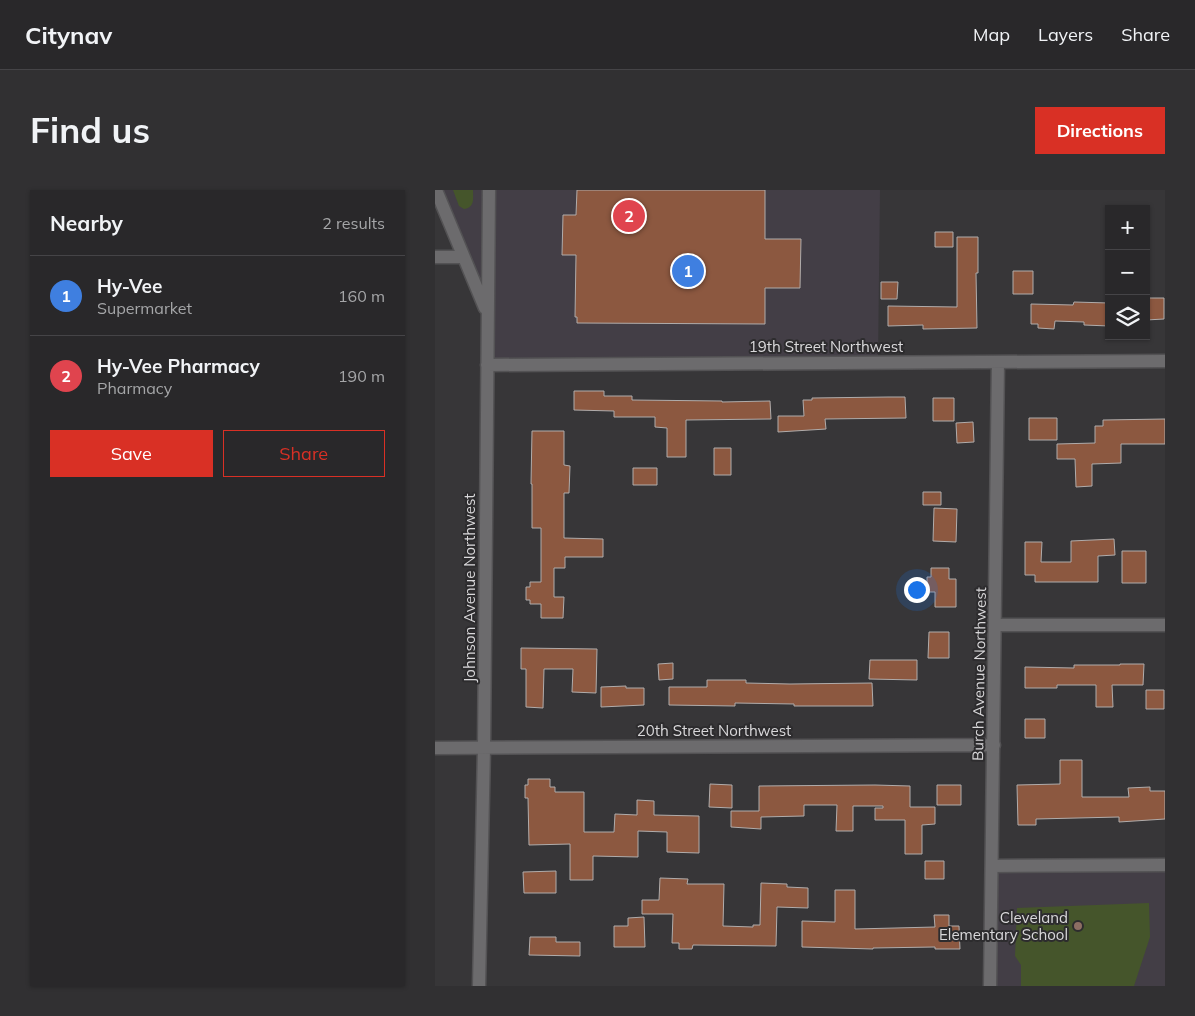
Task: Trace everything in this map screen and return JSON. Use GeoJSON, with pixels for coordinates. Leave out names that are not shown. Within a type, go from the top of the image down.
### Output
{"type":"FeatureCollection","features":[{"type":"Feature","properties":{"kind":"street"},"geometry":{"type":"LineString","coordinates":[[436,190],[487,313]]}},
{"type":"Feature","properties":{"kind":"street","name":"Johnson Avenue Northwest"},"geometry":{"type":"LineString","coordinates":[[479,986],[484,748],[489,190]]}},
{"type":"Feature","properties":{"kind":"street"},"geometry":{"type":"LineString","coordinates":[[435,257],[463,257]]}},
{"type":"Feature","properties":{"kind":"street","name":"19th Street Northwest"},"geometry":{"type":"LineString","coordinates":[[487,365],[1165,361]]}},
{"type":"Feature","properties":{"kind":"street","name":"Burch Avenue Northwest"},"geometry":{"type":"LineString","coordinates":[[990,986],[998,362]]}},
{"type":"Feature","properties":{"kind":"street"},"geometry":{"type":"LineString","coordinates":[[995,626],[1165,625]]}},
{"type":"Feature","properties":{"kind":"street","name":"20th Street Northwest"},"geometry":{"type":"LineString","coordinates":[[435,748],[994,745]]}},
{"type":"Feature","properties":{"kind":"street"},"geometry":{"type":"LineString","coordinates":[[992,866],[1165,865]]}},
{"type":"Feature","properties":{"kind":"shaded area"},"geometry":{"type":"Polygon","coordinates":[[[436,190],[880,190],[878,362],[487,365],[487,313],[436,190]]]}},
{"type":"Feature","properties":{"kind":"shaded area","name":"Cleveland Elementary School"},"geometry":{"type":"Polygon","coordinates":[[[1165,865],[1165,986],[991,986],[992,866],[1165,865]]]}},
{"type":"Feature","properties":{"kind":"green space"},"geometry":{"type":"Polygon","coordinates":[[[453,190],[473,190],[472,204],[464,209],[459,206],[453,190]]]}},
{"type":"Feature","properties":{"kind":"green space"},"geometry":{"type":"Polygon","coordinates":[[[1149,903],[1150,937],[1134,986],[1021,986],[1021,965],[1015,956],[1017,908],[1149,903]]]}},
{"type":"Feature","properties":{"kind":"building"},"geometry":{"type":"Polygon","coordinates":[[[577,190],[765,190],[765,239],[801,239],[800,288],[765,288],[765,324],[577,323],[577,317],[575,317],[576,255],[562,255],[563,215],[576,215],[577,190]]]}},
{"type":"Feature","properties":{"kind":"building"},"geometry":{"type":"Polygon","coordinates":[[[935,232],[953,232],[953,247],[935,247],[935,232]]]}},
{"type":"Feature","properties":{"kind":"building"},"geometry":{"type":"Polygon","coordinates":[[[957,237],[978,237],[978,273],[976,273],[977,328],[923,329],[923,325],[888,326],[888,306],[957,307],[957,237]]]}},
{"type":"Feature","properties":{"kind":"building"},"geometry":{"type":"Polygon","coordinates":[[[1013,271],[1033,271],[1033,294],[1013,294],[1013,271]]]}},
{"type":"Feature","properties":{"kind":"building"},"geometry":{"type":"Polygon","coordinates":[[[881,282],[898,282],[897,299],[881,299],[881,282]]]}},
{"type":"Feature","properties":{"kind":"building"},"geometry":{"type":"Polygon","coordinates":[[[1150,298],[1164,298],[1164,319],[1150,320],[1150,298]]]}},
{"type":"Feature","properties":{"kind":"building"},"geometry":{"type":"Polygon","coordinates":[[[1074,302],[1105,303],[1105,326],[1084,325],[1084,322],[1055,321],[1054,329],[1038,328],[1038,324],[1031,324],[1031,304],[1073,305],[1074,302]]]}},
{"type":"Feature","properties":{"kind":"building"},"geometry":{"type":"Polygon","coordinates":[[[574,391],[604,391],[604,396],[632,396],[632,400],[770,401],[771,419],[686,420],[686,457],[667,457],[667,428],[655,427],[655,417],[614,417],[614,411],[574,410],[574,391]]]}},
{"type":"Feature","properties":{"kind":"building"},"geometry":{"type":"Polygon","coordinates":[[[905,397],[906,418],[825,419],[826,429],[778,432],[778,416],[804,416],[803,400],[812,400],[812,398],[905,397]]]}},
{"type":"Feature","properties":{"kind":"building"},"geometry":{"type":"Polygon","coordinates":[[[933,398],[954,398],[954,421],[933,421],[933,398]]]}},
{"type":"Feature","properties":{"kind":"building"},"geometry":{"type":"Polygon","coordinates":[[[1029,418],[1057,418],[1057,440],[1029,440],[1029,418]]]}},
{"type":"Feature","properties":{"kind":"building"},"geometry":{"type":"Polygon","coordinates":[[[1165,419],[1165,444],[1121,444],[1121,463],[1092,464],[1092,486],[1076,487],[1075,459],[1057,459],[1057,444],[1095,443],[1095,426],[1103,426],[1103,420],[1165,419]]]}},
{"type":"Feature","properties":{"kind":"building"},"geometry":{"type":"Polygon","coordinates":[[[973,422],[974,442],[957,443],[956,423],[973,422]]]}},
{"type":"Feature","properties":{"kind":"building"},"geometry":{"type":"Polygon","coordinates":[[[532,431],[564,431],[564,465],[570,466],[569,493],[564,493],[564,538],[603,539],[603,557],[565,557],[565,568],[554,568],[554,597],[564,597],[563,618],[541,618],[541,604],[530,604],[530,600],[526,600],[526,587],[530,587],[530,582],[541,582],[541,528],[532,528],[532,431]]]}},
{"type":"Feature","properties":{"kind":"building"},"geometry":{"type":"Polygon","coordinates":[[[714,448],[731,448],[731,475],[714,475],[714,448]]]}},
{"type":"Feature","properties":{"kind":"building"},"geometry":{"type":"Polygon","coordinates":[[[633,468],[657,468],[657,485],[633,485],[633,468]]]}},
{"type":"Feature","properties":{"kind":"building"},"geometry":{"type":"Polygon","coordinates":[[[923,492],[941,492],[941,505],[923,505],[923,492]]]}},
{"type":"Feature","properties":{"kind":"building"},"geometry":{"type":"Polygon","coordinates":[[[934,508],[957,509],[956,542],[933,541],[934,508]]]}},
{"type":"Feature","properties":{"kind":"building"},"geometry":{"type":"Polygon","coordinates":[[[1114,539],[1115,555],[1098,556],[1098,582],[1035,582],[1035,575],[1025,575],[1025,542],[1042,542],[1041,562],[1071,562],[1071,541],[1114,539]]]}},
{"type":"Feature","properties":{"kind":"building"},"geometry":{"type":"Polygon","coordinates":[[[1122,551],[1146,551],[1146,583],[1122,583],[1122,551]]]}},
{"type":"Feature","properties":{"kind":"building"},"geometry":{"type":"Polygon","coordinates":[[[931,568],[949,568],[949,579],[956,579],[956,607],[935,607],[935,592],[927,592],[927,577],[931,577],[931,568]]]}},
{"type":"Feature","properties":{"kind":"building"},"geometry":{"type":"Polygon","coordinates":[[[929,632],[949,632],[949,658],[928,658],[929,632]]]}},
{"type":"Feature","properties":{"kind":"building"},"geometry":{"type":"Polygon","coordinates":[[[521,648],[597,649],[596,693],[572,692],[573,669],[544,669],[543,708],[526,707],[526,669],[521,669],[521,648]]]}},
{"type":"Feature","properties":{"kind":"building"},"geometry":{"type":"Polygon","coordinates":[[[870,660],[917,660],[917,680],[869,679],[870,660]]]}},
{"type":"Feature","properties":{"kind":"building"},"geometry":{"type":"Polygon","coordinates":[[[673,663],[673,679],[659,680],[658,664],[673,663]]]}},
{"type":"Feature","properties":{"kind":"building"},"geometry":{"type":"Polygon","coordinates":[[[1144,664],[1143,685],[1112,685],[1113,707],[1096,707],[1096,685],[1057,685],[1057,688],[1025,688],[1025,667],[1074,668],[1074,665],[1144,664]]]}},
{"type":"Feature","properties":{"kind":"building"},"geometry":{"type":"Polygon","coordinates":[[[707,680],[746,680],[746,683],[790,684],[872,683],[873,706],[794,706],[794,704],[735,703],[735,706],[669,705],[669,687],[707,687],[707,680]]]}},
{"type":"Feature","properties":{"kind":"building"},"geometry":{"type":"Polygon","coordinates":[[[626,686],[626,688],[644,688],[644,705],[601,707],[601,687],[626,686]]]}},
{"type":"Feature","properties":{"kind":"building"},"geometry":{"type":"Polygon","coordinates":[[[1146,690],[1164,690],[1164,709],[1146,709],[1146,690]]]}},
{"type":"Feature","properties":{"kind":"building"},"geometry":{"type":"Polygon","coordinates":[[[1025,719],[1045,719],[1045,738],[1025,738],[1025,719]]]}},
{"type":"Feature","properties":{"kind":"building"},"geometry":{"type":"Polygon","coordinates":[[[1060,760],[1082,760],[1082,797],[1129,797],[1128,788],[1150,787],[1150,791],[1165,791],[1165,819],[1119,822],[1119,817],[1036,819],[1036,825],[1018,825],[1017,785],[1060,784],[1060,760]]]}},
{"type":"Feature","properties":{"kind":"building"},"geometry":{"type":"Polygon","coordinates":[[[528,779],[550,779],[550,787],[555,787],[555,792],[584,792],[584,832],[614,832],[615,814],[637,815],[637,800],[654,801],[654,815],[699,816],[699,853],[667,852],[667,832],[638,831],[638,857],[593,856],[593,880],[570,880],[570,844],[529,845],[528,798],[525,798],[525,785],[528,785],[528,779]]]}},
{"type":"Feature","properties":{"kind":"building"},"geometry":{"type":"Polygon","coordinates":[[[710,784],[732,785],[732,808],[709,807],[710,784]]]}},
{"type":"Feature","properties":{"kind":"building"},"geometry":{"type":"Polygon","coordinates":[[[937,785],[961,785],[961,805],[937,805],[937,785]]]}},
{"type":"Feature","properties":{"kind":"building"},"geometry":{"type":"Polygon","coordinates":[[[759,786],[910,786],[910,807],[935,807],[935,824],[922,825],[922,854],[905,854],[905,820],[875,820],[875,808],[883,808],[883,806],[853,806],[853,831],[836,831],[837,805],[804,805],[804,816],[761,817],[761,829],[731,827],[731,811],[759,811],[759,786]]]}},
{"type":"Feature","properties":{"kind":"building"},"geometry":{"type":"Polygon","coordinates":[[[925,861],[944,861],[944,879],[925,879],[925,861]]]}},
{"type":"Feature","properties":{"kind":"building"},"geometry":{"type":"Polygon","coordinates":[[[556,871],[556,893],[524,893],[523,872],[556,871]]]}},
{"type":"Feature","properties":{"kind":"building"},"geometry":{"type":"Polygon","coordinates":[[[660,878],[688,879],[687,884],[724,884],[723,926],[753,927],[753,925],[760,925],[761,883],[787,884],[787,887],[808,888],[808,908],[777,907],[776,946],[693,945],[692,949],[679,949],[679,943],[672,943],[673,914],[642,914],[642,900],[659,900],[660,878]]]}},
{"type":"Feature","properties":{"kind":"building"},"geometry":{"type":"Polygon","coordinates":[[[835,890],[855,890],[855,929],[935,927],[934,915],[949,915],[949,926],[959,926],[960,949],[935,949],[935,947],[873,949],[802,947],[802,921],[835,922],[835,890]]]}},
{"type":"Feature","properties":{"kind":"building"},"geometry":{"type":"Polygon","coordinates":[[[644,917],[645,947],[614,947],[614,926],[628,926],[628,918],[644,917]]]}},
{"type":"Feature","properties":{"kind":"building"},"geometry":{"type":"Polygon","coordinates":[[[530,937],[556,937],[556,942],[580,942],[580,956],[529,955],[530,937]]]}},
{"type":"Feature","properties":{"kind":"place","name":"Hy-Vee Pharmacy"},"geometry":{"type":"Point","coordinates":[629,216]}},
{"type":"Feature","properties":{"kind":"place","name":"Hy-Vee"},"geometry":{"type":"Point","coordinates":[688,271]}},
{"type":"Feature","properties":{"kind":"place","name":"Cleveland Elementary School"},"geometry":{"type":"Point","coordinates":[1078,926]}}]}
